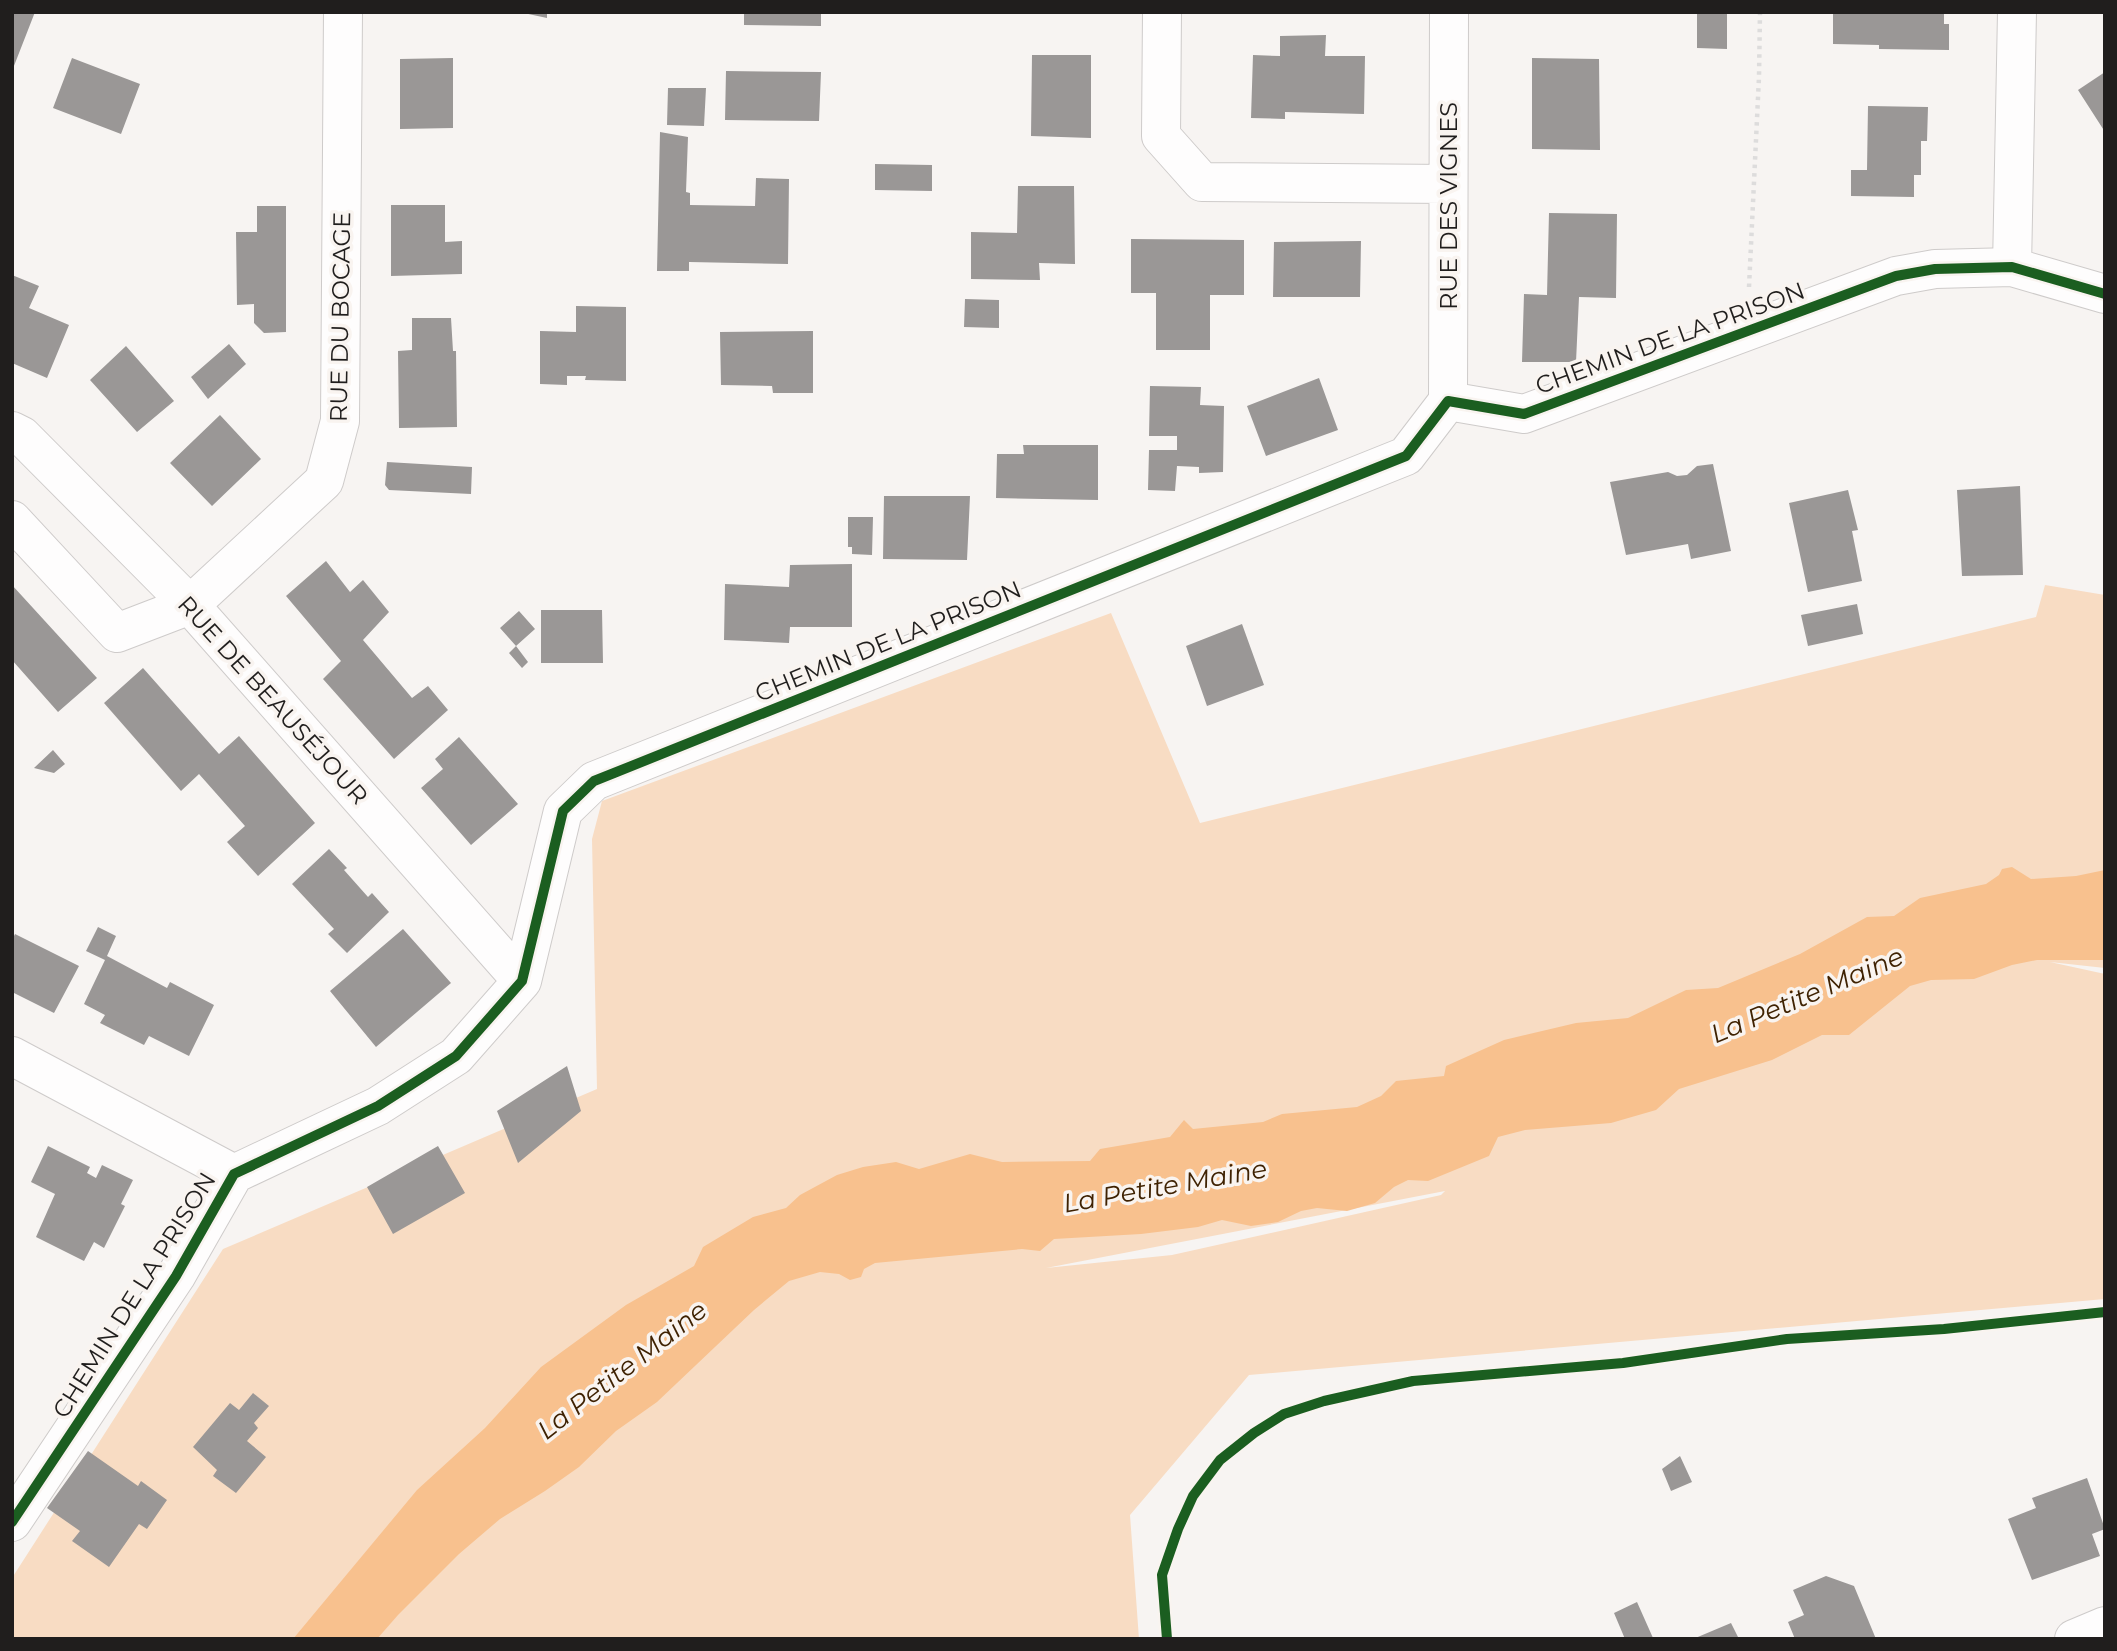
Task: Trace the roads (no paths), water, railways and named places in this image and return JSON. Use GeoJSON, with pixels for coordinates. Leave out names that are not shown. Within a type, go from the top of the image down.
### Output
{"type":"FeatureCollection","features":[{"type":"Feature","properties":{"kind":"street","name":"RUE DU BOCAGE"},"geometry":{"type":"LineString","coordinates":[[190,605],[324,481],[340,421],[344,12]]}},
{"type":"Feature","properties":{"kind":"street"},"geometry":{"type":"LineString","coordinates":[[1162,12],[1161,136],[1202,182],[1448,184]]}},
{"type":"Feature","properties":{"kind":"street","name":"RUE DES VIGNES"},"geometry":{"type":"LineString","coordinates":[[1448,401],[1449,12]]}},
{"type":"Feature","properties":{"kind":"street"},"geometry":{"type":"LineString","coordinates":[[2012,267],[2017,12]]}},
{"type":"Feature","properties":{"kind":"street","name":"CHEMIN DE LA PRISON"},"geometry":{"type":"LineString","coordinates":[[12,1522],[176,1276],[234,1174],[378,1106],[456,1056],[523,981],[563,811],[594,781],[1406,456],[1448,401],[1524,414],[1896,276],[1936,269],[2012,267],[2105,294]]}},
{"type":"Feature","properties":{"kind":"street","name":"RUE DE BEAUSÉJOUR"},"geometry":{"type":"LineString","coordinates":[[12,431],[22,436],[190,605],[523,981]]}},
{"type":"Feature","properties":{"kind":"street"},"geometry":{"type":"LineString","coordinates":[[12,520],[117,633],[190,605]]}},
{"type":"Feature","properties":{"kind":"street"},"geometry":{"type":"LineString","coordinates":[[12,1056],[234,1174]]}},
{"type":"Feature","properties":{"kind":"street"},"geometry":{"type":"LineString","coordinates":[[2074,1639],[2105,1626]]}},
{"type":"Feature","properties":{"kind":"water","name":"La Petite Maine"},"geometry":{"type":"Polygon","coordinates":[[[2012,867],[2031,879],[2076,876],[2105,870],[2105,960],[2037,960],[2012,965],[1974,979],[1931,980],[1910,986],[1849,1035],[1822,1035],[1772,1060],[1679,1089],[1656,1110],[1611,1123],[1525,1130],[1498,1137],[1489,1156],[1428,1181],[1408,1180],[1394,1187],[1375,1203],[1347,1211],[1317,1208],[1301,1211],[1278,1222],[1251,1226],[1222,1220],[1198,1227],[1141,1234],[1054,1239],[1040,1251],[1022,1249],[875,1263],[864,1269],[861,1277],[850,1280],[839,1274],[820,1272],[789,1281],[754,1310],[657,1402],[616,1431],[579,1467],[500,1519],[459,1554],[377,1639],[293,1639],[417,1490],[485,1428],[541,1367],[626,1305],[694,1266],[703,1247],[753,1217],[786,1208],[800,1195],[837,1175],[863,1167],[896,1162],[919,1169],[970,1154],[1002,1162],[1090,1161],[1100,1149],[1170,1137],[1184,1120],[1193,1129],[1263,1122],[1282,1114],[1357,1107],[1381,1096],[1396,1081],[1444,1076],[1446,1066],[1504,1040],[1576,1023],[1628,1018],[1686,990],[1718,988],[1800,954],[1867,917],[1894,916],[1920,898],[1986,884],[1999,875],[2002,869],[2012,867]]]}}]}
